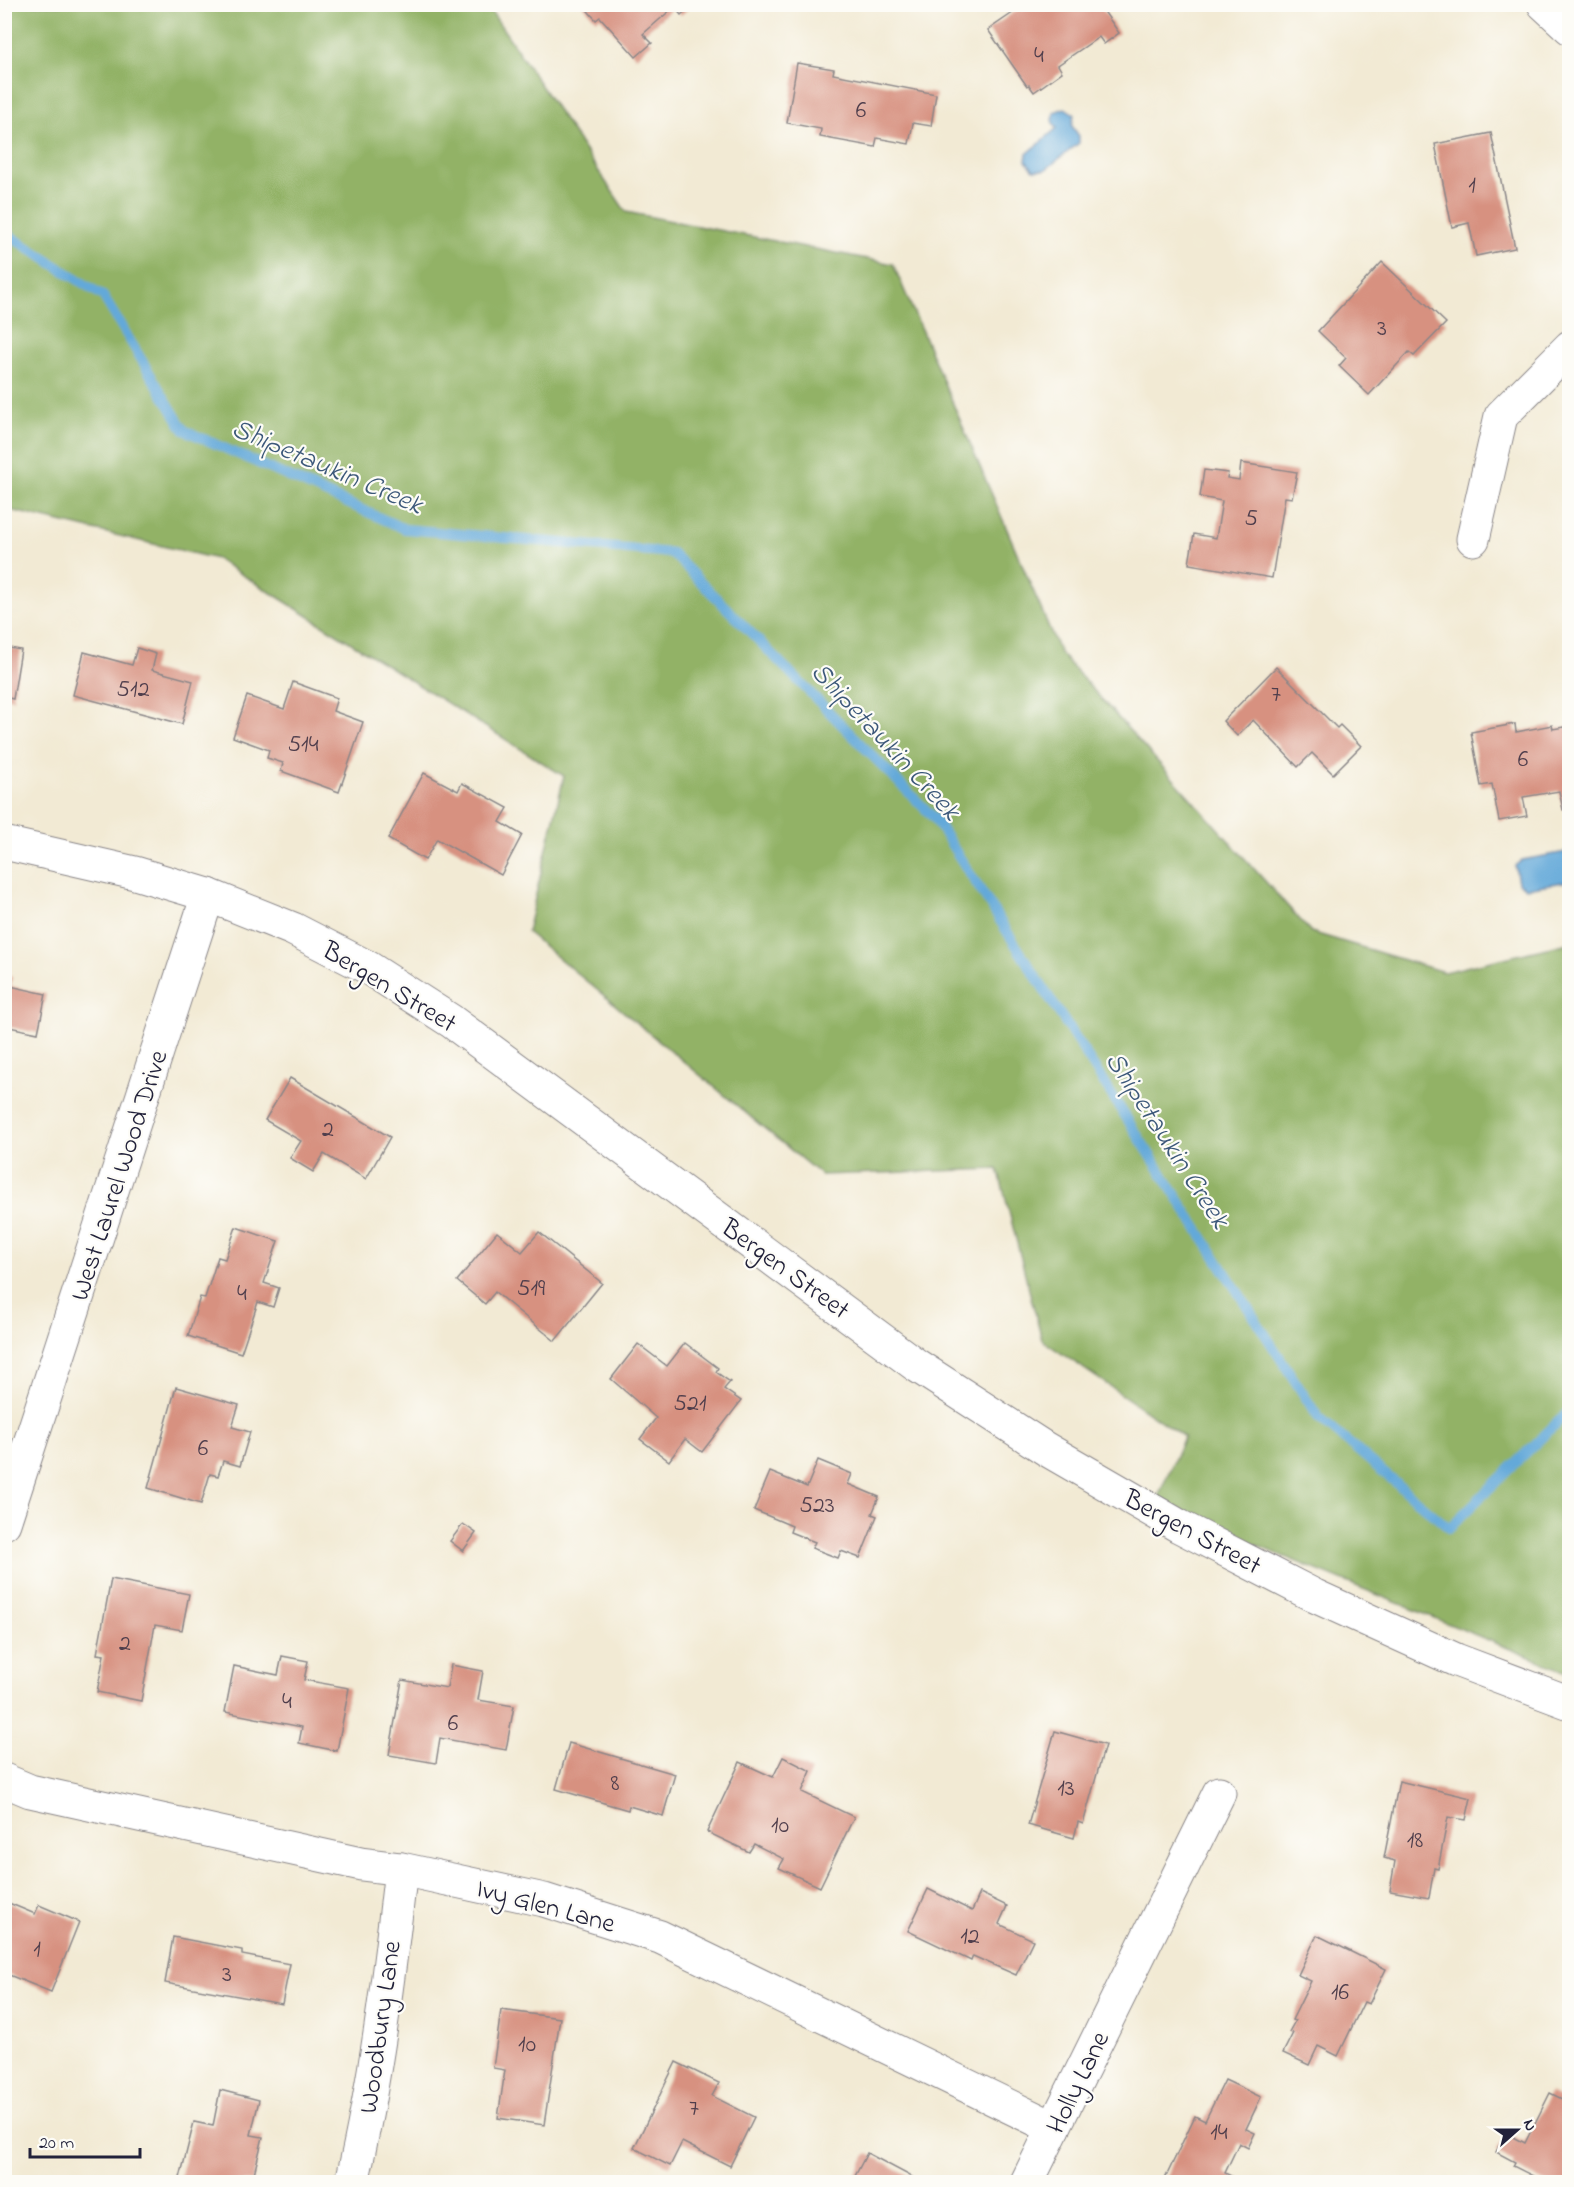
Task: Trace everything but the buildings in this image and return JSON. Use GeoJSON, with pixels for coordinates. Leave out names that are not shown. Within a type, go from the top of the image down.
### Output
{"type":"FeatureCollection","features":[{"type":"Feature","properties":{"kind":"street"},"geometry":{"type":"LineString","coordinates":[[1544,4],[1569,28]]}},
{"type":"Feature","properties":{"kind":"street"},"geometry":{"type":"LineString","coordinates":[[1473,539],[1501,416],[1569,347]]}},
{"type":"Feature","properties":{"kind":"street","name":"Bergen Street"},"geometry":{"type":"LineString","coordinates":[[4,843],[135,873],[208,895],[292,928],[356,961],[451,1020],[916,1365],[1046,1449],[1179,1526],[1316,1596],[1456,1660],[1569,1703]]}},
{"type":"Feature","properties":{"kind":"street","name":"West Laurel Wood Drive"},"geometry":{"type":"LineString","coordinates":[[4,1523],[16,1452],[208,895]]}},
{"type":"Feature","properties":{"kind":"street","name":"Ivy Glen Lane"},"geometry":{"type":"LineString","coordinates":[[4,1780],[30,1791],[361,1864],[401,1869],[544,1900],[660,1937],[1054,2128]]}},
{"type":"Feature","properties":{"kind":"street","name":"Holly Lane"},"geometry":{"type":"LineString","coordinates":[[1027,2182],[1219,1793]]}},
{"type":"Feature","properties":{"kind":"street","name":"Woodbury Lane"},"geometry":{"type":"LineString","coordinates":[[352,2182],[365,2124],[386,1998],[401,1869]]}},
{"type":"Feature","properties":{"kind":"green space"},"geometry":{"type":"Polygon","coordinates":[[[5,5],[487,5],[626,212],[893,264],[1060,653],[1311,932],[1444,972],[1569,943],[1569,1673],[1155,1504],[1184,1437],[1042,1340],[998,1169],[821,1175],[527,932],[564,776],[217,559],[5,509],[5,5]]]}},
{"type":"Feature","properties":{"kind":"water"},"geometry":{"type":"Polygon","coordinates":[[[1065,108],[1074,114],[1072,126],[1079,136],[1079,143],[1045,170],[1034,170],[1026,161],[1027,154],[1057,128],[1053,123],[1054,112],[1065,108]]]}},
{"type":"Feature","properties":{"kind":"water"},"geometry":{"type":"Polygon","coordinates":[[[1566,852],[1569,855],[1569,881],[1526,888],[1518,882],[1515,866],[1522,860],[1566,852]]]}},
{"type":"Feature","properties":{"kind":"waterway","name":"Shipetaukin Creek"},"geometry":{"type":"LineString","coordinates":[[4,232],[103,296],[184,430],[405,529],[672,553],[935,819],[1318,1417],[1449,1528],[1570,1410]]}}]}
